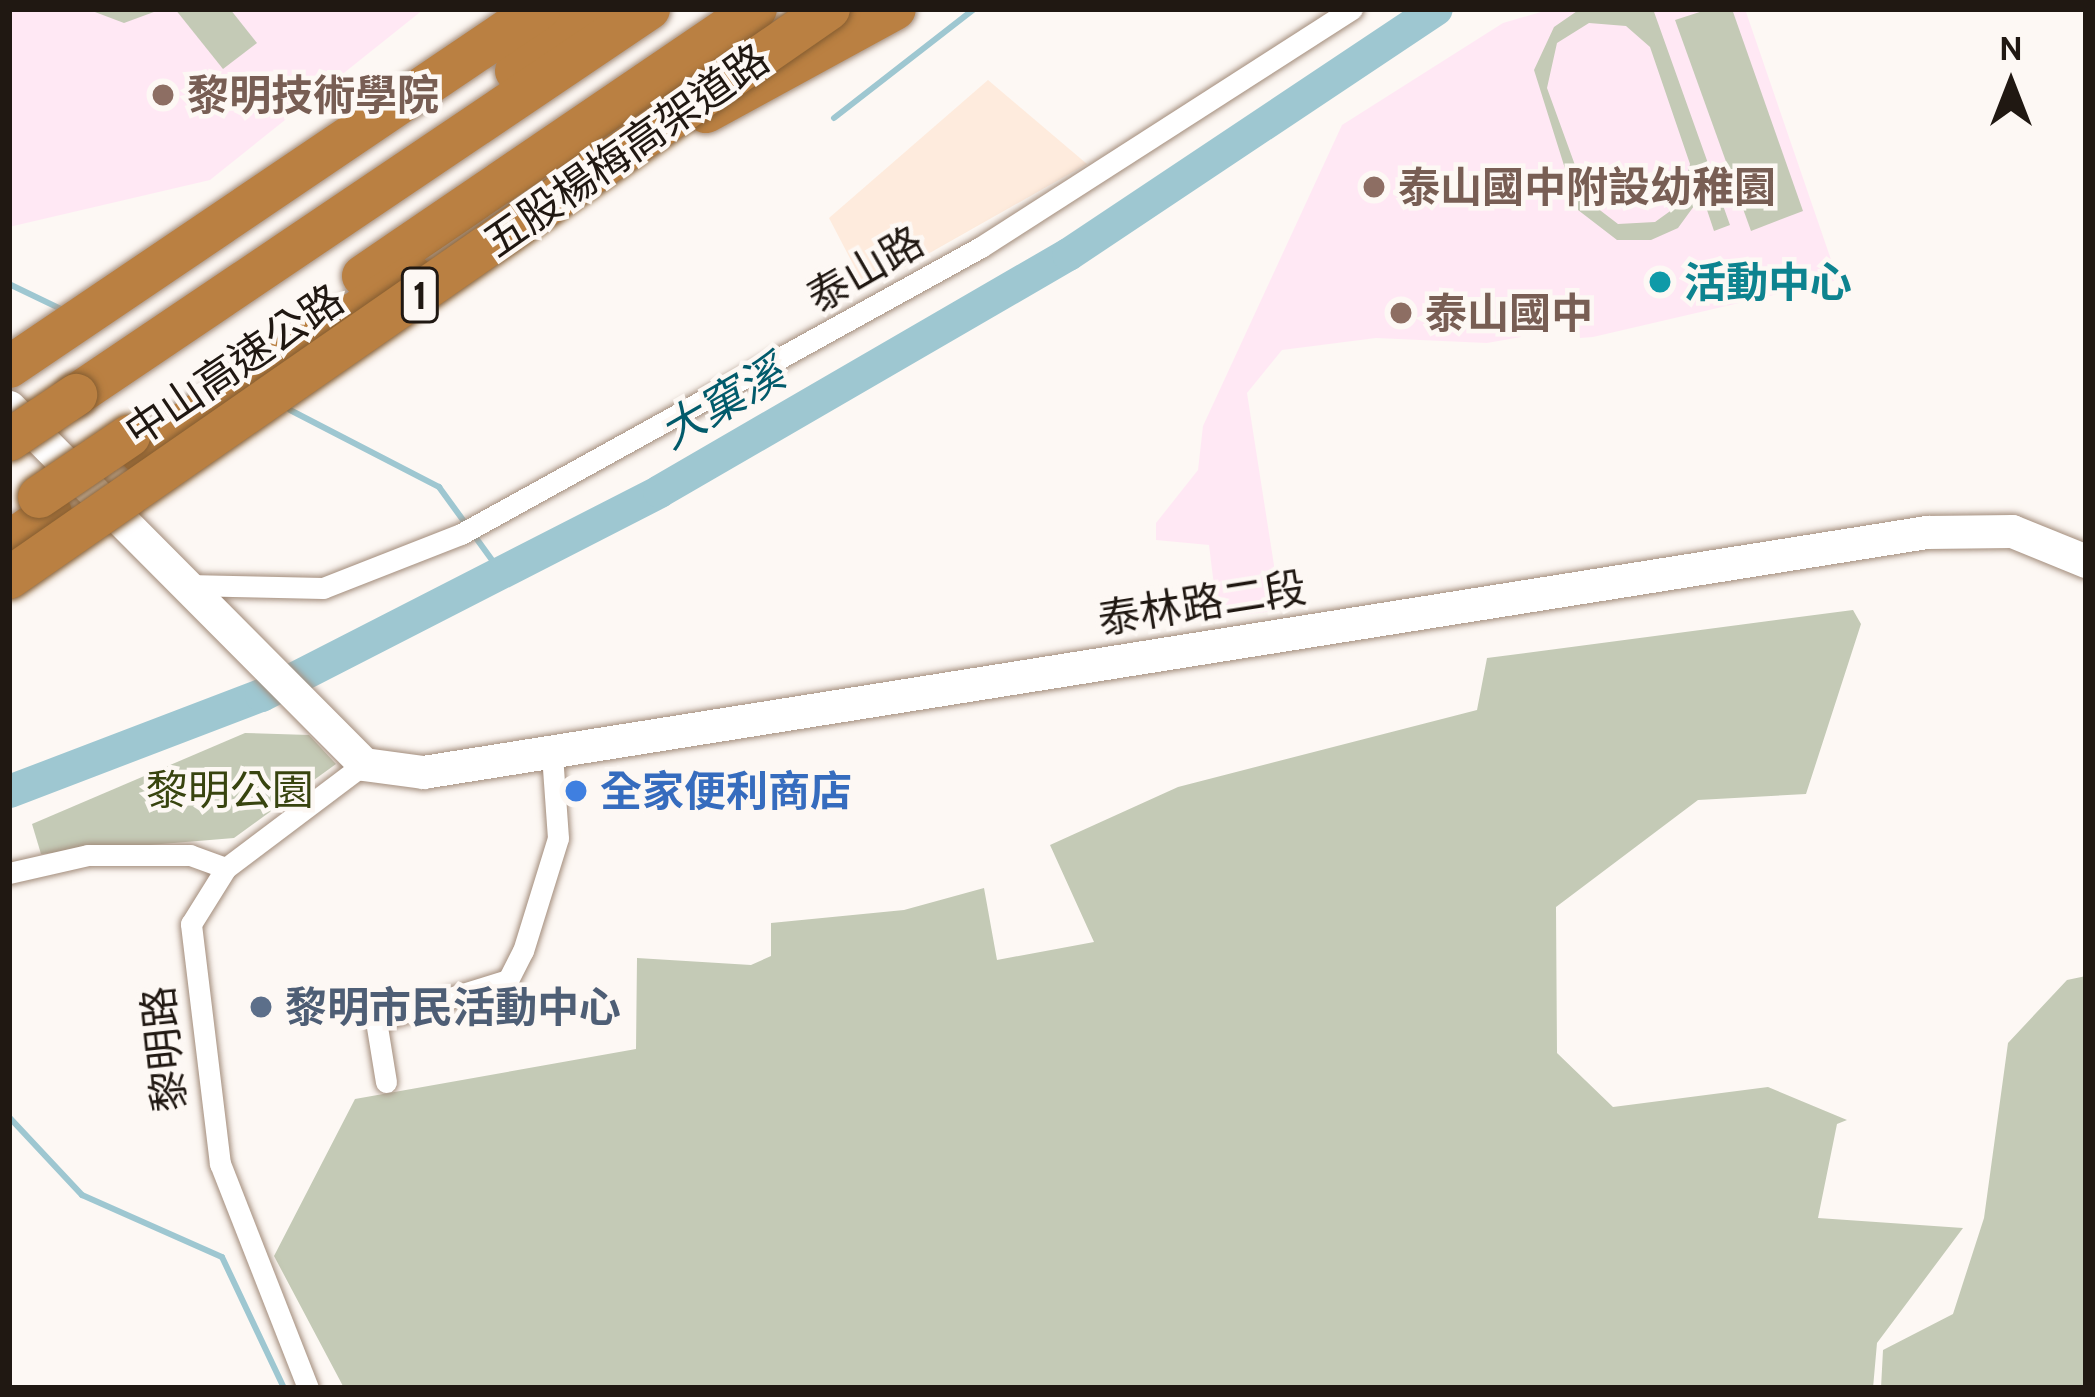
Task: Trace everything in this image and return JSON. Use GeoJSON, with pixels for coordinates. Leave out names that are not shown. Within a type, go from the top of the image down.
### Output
{"type":"FeatureCollection","features":[{"type":"Feature","properties":{"kind":"highway"},"geometry":{"type":"LineString","coordinates":[[9,367],[539,9]]}},
{"type":"Feature","properties":{"kind":"highway"},"geometry":{"type":"LineString","coordinates":[[360,205],[588,9]]}},
{"type":"Feature","properties":{"kind":"highway","name":"中山高速公路"},"geometry":{"type":"LineString","coordinates":[[9,440],[649,9]]}},
{"type":"Feature","properties":{"kind":"highway","name":"中山高速公路"},"geometry":{"type":"LineString","coordinates":[[9,542],[33,509],[134,444],[756,9]]}},
{"type":"Feature","properties":{"kind":"highway","name":"五股楊梅高架道路"},"geometry":{"type":"LineString","coordinates":[[9,578],[829,9]]}},
{"type":"Feature","properties":{"kind":"highway"},"geometry":{"type":"LineString","coordinates":[[295,350],[862,9]]}},
{"type":"Feature","properties":{"kind":"highway"},"geometry":{"type":"LineString","coordinates":[[134,444],[895,9]]}},
{"type":"Feature","properties":{"kind":"main road"},"geometry":{"type":"LineString","coordinates":[[9,406],[364,764]]}},
{"type":"Feature","properties":{"kind":"main road","name":"泰林路二段"},"geometry":{"type":"LineString","coordinates":[[364,764],[422,772],[552,755],[1928,532],[2012,531],[2086,561]]}},
{"type":"Feature","properties":{"kind":"street","name":"泰山路"},"geometry":{"type":"LineString","coordinates":[[187,585],[323,588],[383,572],[673,421],[1038,212],[1352,9]]}},
{"type":"Feature","properties":{"kind":"street"},"geometry":{"type":"LineString","coordinates":[[386,1082],[376,1021],[508,980],[524,951],[558,838],[552,755]]}},
{"type":"Feature","properties":{"kind":"street","name":"黎明路"},"geometry":{"type":"LineString","coordinates":[[308,1388],[238,1222],[211,1122],[191,924],[226,868],[364,764]]}},
{"type":"Feature","properties":{"kind":"street"},"geometry":{"type":"LineString","coordinates":[[9,873],[88,855],[190,855],[226,868]]}},
{"type":"Feature","properties":{"kind":"shaded area","name":"黎明技術學院"},"geometry":{"type":"Polygon","coordinates":[[[9,9],[424,9],[210,180],[9,227],[9,9]]]}},
{"type":"Feature","properties":{"kind":"shaded area","name":"泰山國中"},"geometry":{"type":"Polygon","coordinates":[[[1551,9],[1745,9],[1838,280],[1593,337],[1580,338],[1576,309],[1519,317],[1521,337],[1487,343],[1376,338],[1282,350],[1247,393],[1281,610],[1218,618],[1209,545],[1156,540],[1156,523],[1198,470],[1203,426],[1342,125],[1503,23],[1551,9]]]}},
{"type":"Feature","properties":{"kind":"shaded area"},"geometry":{"type":"Polygon","coordinates":[[[988,80],[1087,164],[866,289],[829,218],[988,80]]]}},
{"type":"Feature","properties":{"kind":"green space"},"geometry":{"type":"Polygon","coordinates":[[[87,9],[162,9],[124,23],[87,9]]]}},
{"type":"Feature","properties":{"kind":"green space"},"geometry":{"type":"Polygon","coordinates":[[[175,9],[230,9],[257,43],[223,69],[175,9]]]}},
{"type":"Feature","properties":{"kind":"green space"},"geometry":{"type":"Polygon","coordinates":[[[1580,9],[1653,9],[1730,225],[1714,231],[1702,195],[1678,228],[1651,240],[1617,240],[1578,210],[1534,70],[1554,27],[1580,9]],[[1589,23],[1557,43],[1547,88],[1588,201],[1618,224],[1655,222],[1680,204],[1690,164],[1650,47],[1626,26],[1589,23]]]}},
{"type":"Feature","properties":{"kind":"green space"},"geometry":{"type":"Polygon","coordinates":[[[1709,9],[1732,9],[1803,211],[1751,231],[1675,20],[1709,9]]]}},
{"type":"Feature","properties":{"kind":"green space"},"geometry":{"type":"Polygon","coordinates":[[[1853,610],[1861,624],[1806,794],[1698,800],[1556,907],[1557,1053],[1613,1107],[1768,1087],[1847,1120],[1837,1124],[1818,1218],[1963,1228],[1877,1343],[1873,1388],[344,1388],[274,1256],[355,1099],[636,1049],[637,958],[751,965],[771,956],[771,923],[904,910],[984,888],[997,960],[1094,942],[1050,845],[1178,787],[1477,710],[1487,658],[1853,610]]]}},
{"type":"Feature","properties":{"kind":"green space","name":"黎明公園"},"geometry":{"type":"Polygon","coordinates":[[[245,733],[309,735],[336,764],[234,838],[41,854],[32,824],[245,733]]]}},
{"type":"Feature","properties":{"kind":"green space"},"geometry":{"type":"Polygon","coordinates":[[[2086,976],[2086,1388],[1881,1388],[1883,1350],[1953,1314],[1984,1218],[2008,1043],[2067,980],[2086,976]]]}},
{"type":"Feature","properties":{"kind":"waterway"},"geometry":{"type":"LineString","coordinates":[[834,118],[974,9]]}},
{"type":"Feature","properties":{"kind":"waterway","name":"大窠溪"},"geometry":{"type":"LineString","coordinates":[[9,791],[261,695],[659,491],[1068,254],[1436,9]]}},
{"type":"Feature","properties":{"kind":"waterway"},"geometry":{"type":"LineString","coordinates":[[9,284],[65,311]]}},
{"type":"Feature","properties":{"kind":"waterway"},"geometry":{"type":"LineString","coordinates":[[290,410],[439,487],[503,575]]}},
{"type":"Feature","properties":{"kind":"waterway"},"geometry":{"type":"LineString","coordinates":[[9,1117],[82,1195],[222,1257],[284,1388]]}},
{"type":"Feature","properties":{"kind":"place","name":"黎明技術學院"},"geometry":{"type":"Point","coordinates":[163,95]}},
{"type":"Feature","properties":{"kind":"place","name":"泰山國中附設幼稚園"},"geometry":{"type":"Point","coordinates":[1374,187]}},
{"type":"Feature","properties":{"kind":"place","name":"活動中心"},"geometry":{"type":"Point","coordinates":[1660,282]}},
{"type":"Feature","properties":{"kind":"place","name":"泰山國中"},"geometry":{"type":"Point","coordinates":[1401,313]}},
{"type":"Feature","properties":{"kind":"place","name":"全家便利商店"},"geometry":{"type":"Point","coordinates":[576,791]}},
{"type":"Feature","properties":{"kind":"place","name":"黎明市民活動中心"},"geometry":{"type":"Point","coordinates":[261,1007]}}]}
